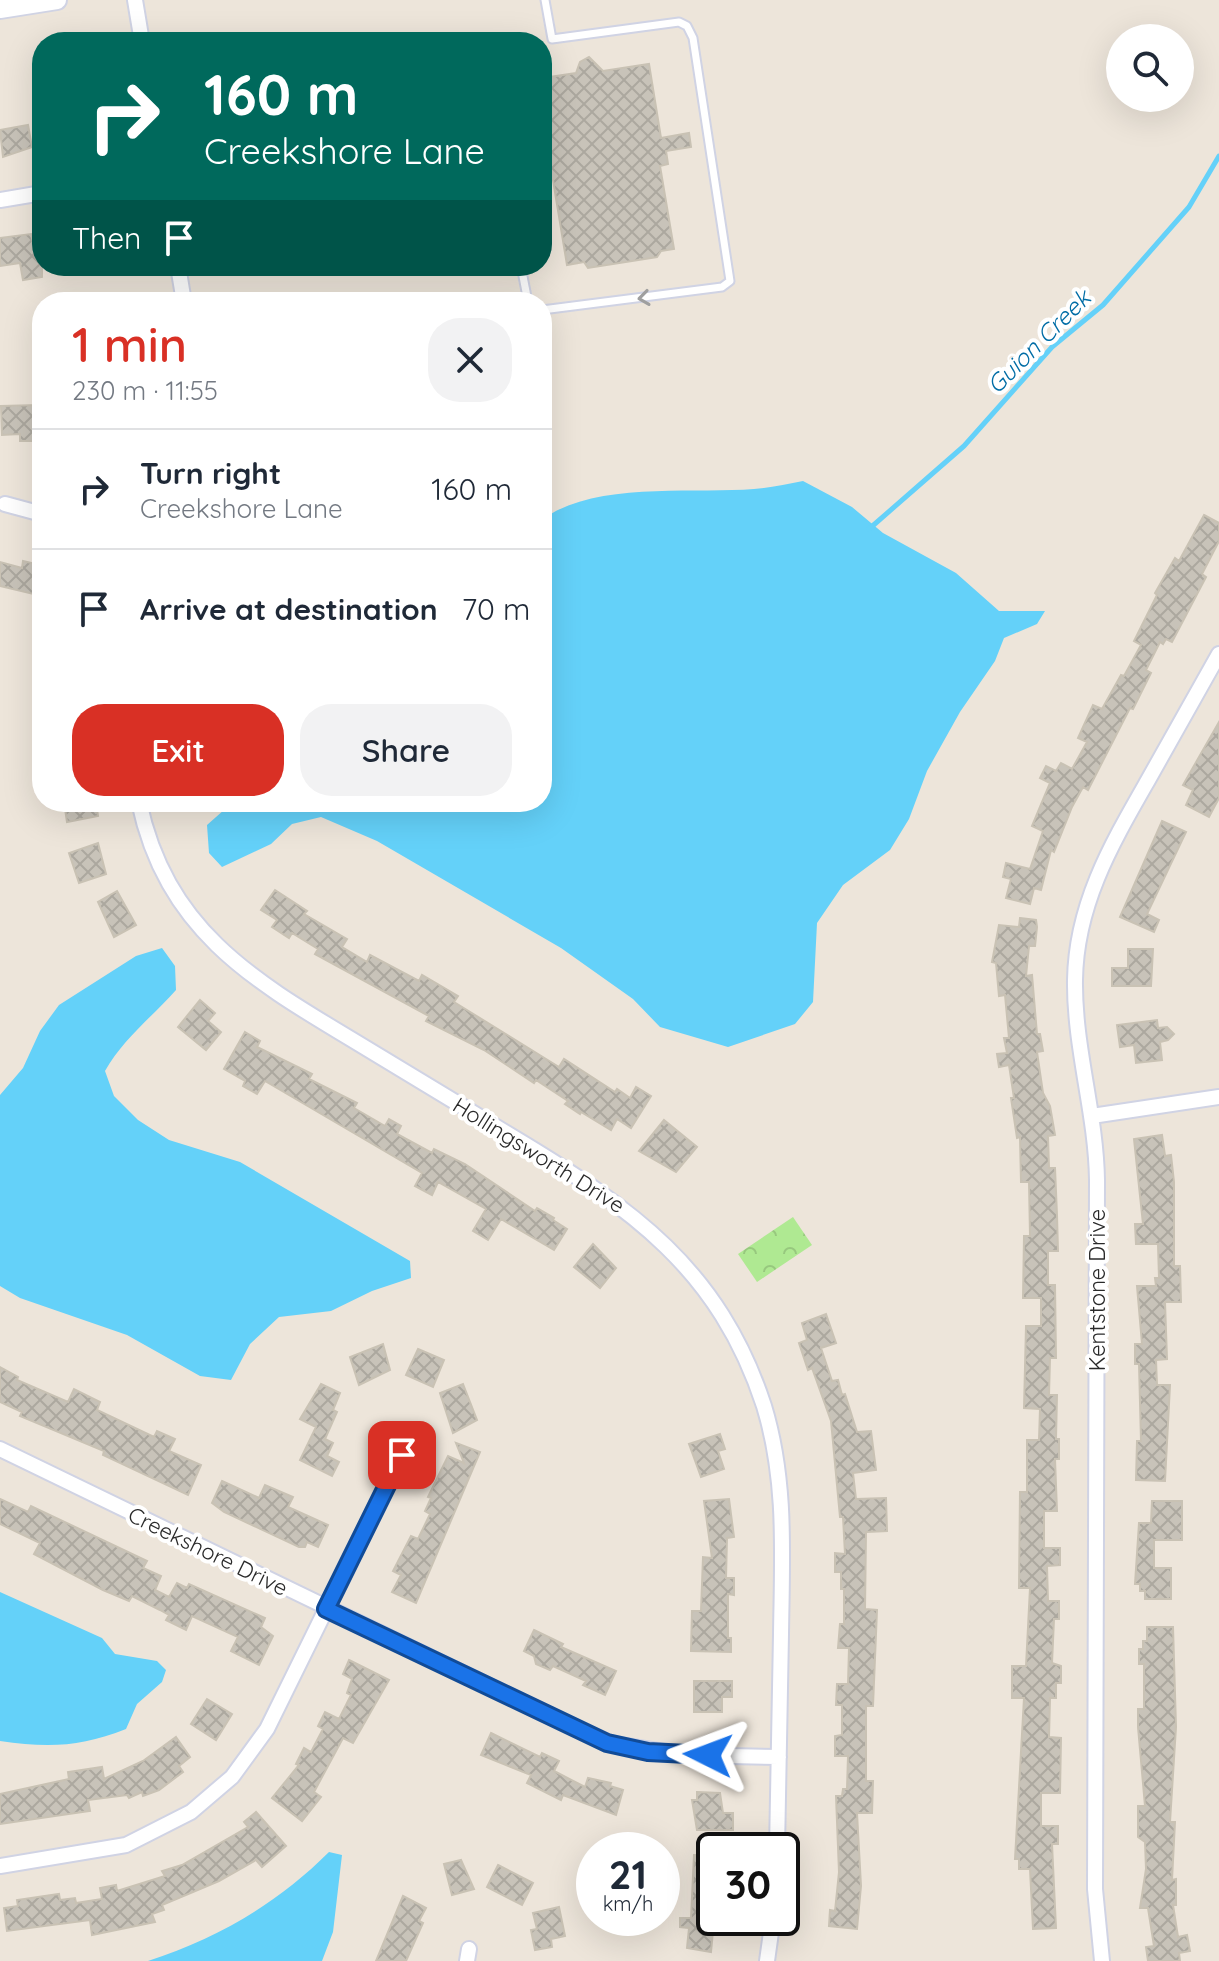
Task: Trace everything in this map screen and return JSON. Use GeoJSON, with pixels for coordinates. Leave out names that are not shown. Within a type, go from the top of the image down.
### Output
{"type":"FeatureCollection","features":[{"type":"Feature","properties":{"kind":"street"},"geometry":{"type":"LineString","coordinates":[[0,9],[57,0]]}},
{"type":"Feature","properties":{"kind":"street"},"geometry":{"type":"LineString","coordinates":[[135,0],[140,32]]}},
{"type":"Feature","properties":{"kind":"street"},"geometry":{"type":"LineString","coordinates":[[0,200],[32,195]]}},
{"type":"Feature","properties":{"kind":"street"},"geometry":{"type":"LineString","coordinates":[[5,504],[32,511]]}},
{"type":"Feature","properties":{"kind":"street","name":"Kentstone Drive"},"geometry":{"type":"LineString","coordinates":[[1102,1961],[1095,1889],[1097,1180],[1092,1116],[1075,991],[1077,945],[1084,913],[1104,859],[1219,654]]}},
{"type":"Feature","properties":{"kind":"street","name":"Hollingsworth Drive"},"geometry":{"type":"LineString","coordinates":[[142,812],[154,853],[171,888],[200,930],[224,955],[283,998],[609,1195],[663,1241],[720,1313],[760,1395],[779,1474],[783,1525],[777,1832]]}},
{"type":"Feature","properties":{"kind":"street"},"geometry":{"type":"LineString","coordinates":[[1092,1116],[1219,1097]]}},
{"type":"Feature","properties":{"kind":"street"},"geometry":{"type":"LineString","coordinates":[[0,1866],[126,1845],[165,1828],[208,1799],[232,1777],[267,1729],[402,1455],[384,1445]]}},
{"type":"Feature","properties":{"kind":"street","name":"Creekshore Drive"},"geometry":{"type":"LineString","coordinates":[[0,1449],[607,1743],[683,1755],[779,1757]]}},
{"type":"Feature","properties":{"kind":"street"},"geometry":{"type":"LineString","coordinates":[[767,1961],[770,1936]]}},
{"type":"Feature","properties":{"kind":"lane"},"geometry":{"type":"LineString","coordinates":[[545,0],[551,32]]}},
{"type":"Feature","properties":{"kind":"lane"},"geometry":{"type":"LineString","coordinates":[[552,39],[679,22],[687,26],[693,38],[730,281],[722,287],[552,310]]}},
{"type":"Feature","properties":{"kind":"green space"},"geometry":{"type":"Polygon","coordinates":[[[793,1217],[812,1245],[757,1282],[738,1254],[793,1217]]]}},
{"type":"Feature","properties":{"kind":"water"},"geometry":{"type":"Polygon","coordinates":[[[803,481],[852,507],[883,533],[956,573],[999,611],[1045,611],[1037,624],[1004,638],[995,661],[960,712],[927,771],[909,819],[890,850],[843,885],[817,923],[813,1002],[795,1024],[728,1047],[660,1027],[633,999],[561,948],[377,841],[321,817],[292,824],[271,844],[222,867],[209,853],[207,825],[222,812],[552,812],[552,514],[588,499],[615,494],[772,487],[803,481]]]}},
{"type":"Feature","properties":{"kind":"water"},"geometry":{"type":"Polygon","coordinates":[[[162,948],[175,966],[176,990],[112,1059],[105,1071],[114,1096],[138,1120],[169,1140],[240,1162],[410,1261],[411,1278],[372,1291],[331,1311],[279,1317],[250,1344],[231,1380],[200,1376],[127,1335],[20,1298],[0,1286],[0,1095],[23,1068],[40,1031],[59,1005],[136,956],[162,948]]]}},
{"type":"Feature","properties":{"kind":"water"},"geometry":{"type":"Polygon","coordinates":[[[0,1592],[102,1638],[115,1654],[157,1661],[166,1670],[162,1682],[137,1704],[126,1729],[79,1743],[34,1745],[0,1741],[0,1592]]]}},
{"type":"Feature","properties":{"kind":"water"},"geometry":{"type":"Polygon","coordinates":[[[329,1852],[342,1855],[333,1932],[322,1961],[148,1961],[198,1942],[245,1917],[289,1888],[329,1852]]]}},
{"type":"Feature","properties":{"kind":"building"},"geometry":{"type":"Polygon","coordinates":[[[589,57],[603,71],[649,64],[661,138],[689,133],[691,147],[666,151],[668,164],[660,166],[674,249],[661,251],[657,257],[588,268],[584,262],[567,265],[552,180],[552,77],[576,73],[580,62],[589,57]]]}},
{"type":"Feature","properties":{"kind":"building"},"geometry":{"type":"Polygon","coordinates":[[[28,125],[32,147],[3,157],[0,130],[28,125]]]}},
{"type":"Feature","properties":{"kind":"building"},"geometry":{"type":"Polygon","coordinates":[[[31,234],[32,276],[42,277],[23,280],[20,263],[0,266],[0,238],[31,234]]]}},
{"type":"Feature","properties":{"kind":"building"},"geometry":{"type":"Polygon","coordinates":[[[32,405],[32,441],[20,441],[20,434],[2,435],[1,406],[32,405]]]}},
{"type":"Feature","properties":{"kind":"building"},"geometry":{"type":"Polygon","coordinates":[[[1204,515],[1219,523],[1219,541],[1202,574],[1206,577],[1172,642],[1166,639],[1163,644],[1160,642],[1146,670],[1151,673],[1133,709],[1130,708],[1088,790],[1083,787],[1072,807],[1054,852],[1051,850],[1041,890],[1034,888],[1030,904],[1006,898],[1011,879],[1003,877],[1006,863],[1030,869],[1043,831],[1032,826],[1050,783],[1040,778],[1046,766],[1056,771],[1061,763],[1072,769],[1087,742],[1078,738],[1093,705],[1102,709],[1121,675],[1124,676],[1141,645],[1134,641],[1157,595],[1155,593],[1175,558],[1179,561],[1204,515]]]}},
{"type":"Feature","properties":{"kind":"building"},"geometry":{"type":"Polygon","coordinates":[[[23,561],[32,563],[32,594],[0,586],[0,562],[22,568],[23,561]]]}},
{"type":"Feature","properties":{"kind":"building"},"geometry":{"type":"Polygon","coordinates":[[[1219,722],[1219,798],[1209,817],[1186,805],[1193,790],[1183,785],[1219,722]]]}},
{"type":"Feature","properties":{"kind":"building"},"geometry":{"type":"Polygon","coordinates":[[[66,812],[97,812],[98,816],[67,822],[66,812]]]}},
{"type":"Feature","properties":{"kind":"building"},"geometry":{"type":"Polygon","coordinates":[[[1162,821],[1186,832],[1147,914],[1159,920],[1154,932],[1120,917],[1162,821]]]}},
{"type":"Feature","properties":{"kind":"building"},"geometry":{"type":"Polygon","coordinates":[[[98,843],[106,874],[79,883],[69,853],[98,843]]]}},
{"type":"Feature","properties":{"kind":"building"},"geometry":{"type":"Polygon","coordinates":[[[275,890],[307,911],[304,914],[347,939],[342,947],[367,962],[370,955],[419,981],[422,975],[458,996],[454,1002],[559,1067],[564,1059],[615,1092],[617,1089],[630,1098],[636,1087],[651,1096],[631,1128],[617,1119],[611,1130],[580,1114],[565,1104],[568,1101],[536,1080],[534,1083],[484,1050],[426,1021],[429,1016],[315,954],[318,949],[292,933],[289,938],[272,927],[277,920],[261,910],[275,890]]]}},
{"type":"Feature","properties":{"kind":"building"},"geometry":{"type":"Polygon","coordinates":[[[117,891],[136,925],[114,937],[98,902],[117,891]]]}},
{"type":"Feature","properties":{"kind":"building"},"geometry":{"type":"Polygon","coordinates":[[[1020,918],[1036,920],[1037,927],[1035,946],[1029,946],[1026,976],[1032,975],[1037,1034],[1040,1034],[1043,1051],[1037,1052],[1043,1093],[1050,1106],[1055,1135],[1048,1136],[1049,1168],[1055,1168],[1058,1251],[1048,1251],[1048,1285],[1055,1285],[1056,1358],[1050,1358],[1049,1395],[1057,1395],[1057,1511],[1044,1511],[1044,1548],[1060,1548],[1060,1565],[1047,1566],[1048,1601],[1059,1601],[1059,1619],[1054,1619],[1052,1663],[1061,1666],[1061,1683],[1056,1683],[1056,1698],[1050,1698],[1049,1737],[1061,1738],[1060,1793],[1041,1793],[1041,1826],[1058,1826],[1058,1844],[1052,1844],[1056,1928],[1033,1929],[1030,1869],[1019,1869],[1019,1859],[1015,1859],[1024,1698],[1012,1698],[1012,1666],[1026,1666],[1030,1588],[1019,1588],[1020,1492],[1027,1492],[1027,1440],[1039,1440],[1040,1409],[1024,1408],[1026,1326],[1041,1326],[1041,1298],[1023,1298],[1024,1236],[1030,1236],[1029,1182],[1021,1182],[1020,1137],[1017,1138],[1009,1065],[999,1067],[997,1054],[1007,1053],[1004,1038],[1009,1038],[1005,995],[999,996],[996,963],[992,962],[999,925],[1019,927],[1020,918]]]}},
{"type":"Feature","properties":{"kind":"building"},"geometry":{"type":"Polygon","coordinates":[[[1128,949],[1153,949],[1151,986],[1112,986],[1112,968],[1128,968],[1128,949]]]}},
{"type":"Feature","properties":{"kind":"building"},"geometry":{"type":"Polygon","coordinates":[[[200,1000],[215,1013],[208,1021],[221,1032],[206,1050],[178,1027],[200,1000]]]}},
{"type":"Feature","properties":{"kind":"building"},"geometry":{"type":"Polygon","coordinates":[[[1157,1020],[1158,1028],[1167,1027],[1174,1034],[1160,1042],[1162,1060],[1136,1063],[1134,1045],[1120,1047],[1117,1025],[1157,1020]]]}},
{"type":"Feature","properties":{"kind":"building"},"geometry":{"type":"Polygon","coordinates":[[[245,1032],[260,1041],[257,1047],[312,1074],[309,1079],[357,1103],[354,1108],[385,1126],[389,1119],[401,1126],[397,1134],[432,1153],[434,1149],[465,1164],[535,1211],[537,1208],[554,1218],[567,1229],[554,1250],[501,1219],[488,1240],[473,1231],[486,1209],[438,1182],[432,1195],[415,1186],[422,1173],[265,1081],[257,1094],[243,1086],[245,1081],[224,1069],[245,1032]]]}},
{"type":"Feature","properties":{"kind":"building"},"geometry":{"type":"Polygon","coordinates":[[[664,1120],[697,1147],[676,1172],[639,1151],[664,1120]]]}},
{"type":"Feature","properties":{"kind":"building"},"geometry":{"type":"Polygon","coordinates":[[[1162,1135],[1165,1156],[1171,1155],[1174,1266],[1180,1266],[1181,1302],[1165,1302],[1167,1359],[1156,1360],[1157,1385],[1170,1385],[1165,1481],[1136,1480],[1137,1441],[1141,1441],[1139,1364],[1135,1364],[1135,1344],[1142,1344],[1137,1286],[1156,1286],[1155,1278],[1159,1278],[1158,1244],[1136,1244],[1135,1224],[1143,1224],[1134,1139],[1162,1135]]]}},
{"type":"Feature","properties":{"kind":"building"},"geometry":{"type":"Polygon","coordinates":[[[593,1244],[616,1268],[600,1288],[574,1267],[593,1244]]]}},
{"type":"Feature","properties":{"kind":"building"},"geometry":{"type":"Polygon","coordinates":[[[826,1314],[836,1343],[821,1348],[832,1381],[838,1380],[842,1395],[845,1394],[857,1432],[871,1431],[876,1470],[853,1473],[856,1499],[886,1498],[887,1531],[866,1532],[865,1609],[877,1610],[873,1706],[866,1706],[866,1781],[873,1781],[872,1813],[857,1813],[861,1886],[857,1929],[829,1926],[830,1910],[835,1911],[839,1872],[836,1796],[842,1796],[843,1789],[847,1789],[848,1756],[835,1756],[835,1736],[842,1735],[842,1705],[836,1705],[837,1684],[848,1684],[849,1648],[838,1648],[840,1624],[844,1624],[844,1589],[841,1589],[841,1572],[835,1572],[835,1553],[845,1554],[831,1421],[812,1368],[808,1370],[799,1343],[807,1340],[802,1323],[826,1314]]]}},
{"type":"Feature","properties":{"kind":"building"},"geometry":{"type":"Polygon","coordinates":[[[383,1344],[390,1370],[359,1385],[350,1357],[383,1344]]]}},
{"type":"Feature","properties":{"kind":"building"},"geometry":{"type":"Polygon","coordinates":[[[418,1349],[444,1360],[433,1387],[406,1375],[418,1349]]]}},
{"type":"Feature","properties":{"kind":"building"},"geometry":{"type":"Polygon","coordinates":[[[0,1367],[18,1377],[17,1380],[68,1402],[74,1389],[100,1402],[97,1410],[154,1437],[157,1431],[175,1439],[169,1451],[201,1465],[188,1495],[103,1455],[104,1451],[20,1416],[22,1412],[0,1402],[0,1367]]]}},
{"type":"Feature","properties":{"kind":"building"},"geometry":{"type":"Polygon","coordinates":[[[321,1384],[340,1393],[333,1410],[337,1412],[325,1439],[333,1443],[327,1456],[339,1462],[332,1476],[300,1460],[316,1427],[300,1419],[321,1384]]]}},
{"type":"Feature","properties":{"kind":"building"},"geometry":{"type":"Polygon","coordinates":[[[463,1384],[477,1420],[453,1433],[440,1393],[463,1384]]]}},
{"type":"Feature","properties":{"kind":"building"},"geometry":{"type":"Polygon","coordinates":[[[720,1434],[725,1449],[718,1451],[724,1469],[701,1477],[689,1444],[720,1434]]]}},
{"type":"Feature","properties":{"kind":"building"},"geometry":{"type":"Polygon","coordinates":[[[456,1443],[480,1452],[416,1603],[392,1592],[401,1575],[393,1571],[411,1536],[418,1539],[430,1514],[425,1511],[431,1498],[428,1497],[448,1456],[464,1463],[456,1443]]]}},
{"type":"Feature","properties":{"kind":"building"},"geometry":{"type":"Polygon","coordinates":[[[222,1481],[259,1498],[265,1485],[293,1497],[288,1507],[328,1525],[318,1547],[307,1542],[305,1547],[299,1547],[224,1512],[212,1503],[222,1481]]]}},
{"type":"Feature","properties":{"kind":"building"},"geometry":{"type":"Polygon","coordinates":[[[0,1499],[28,1512],[31,1506],[147,1561],[143,1568],[161,1576],[155,1590],[169,1597],[177,1583],[187,1588],[189,1584],[265,1618],[261,1627],[273,1636],[259,1665],[231,1651],[238,1637],[192,1616],[186,1630],[166,1620],[169,1615],[132,1596],[129,1601],[103,1590],[34,1554],[40,1543],[0,1524],[0,1499]]]}},
{"type":"Feature","properties":{"kind":"building"},"geometry":{"type":"Polygon","coordinates":[[[729,1499],[734,1537],[727,1538],[726,1578],[734,1578],[734,1595],[728,1594],[731,1652],[691,1651],[692,1611],[701,1611],[703,1557],[712,1558],[704,1501],[729,1499]]]}},
{"type":"Feature","properties":{"kind":"building"},"geometry":{"type":"Polygon","coordinates":[[[1152,1501],[1182,1501],[1182,1540],[1154,1540],[1154,1568],[1171,1568],[1171,1599],[1145,1599],[1145,1591],[1140,1591],[1140,1584],[1135,1584],[1139,1523],[1151,1523],[1152,1501]]]}},
{"type":"Feature","properties":{"kind":"building"},"geometry":{"type":"Polygon","coordinates":[[[1147,1627],[1173,1627],[1176,1727],[1170,1822],[1175,1822],[1172,1880],[1176,1879],[1176,1905],[1173,1905],[1178,1937],[1187,1935],[1190,1951],[1179,1953],[1180,1961],[1148,1961],[1146,1947],[1154,1946],[1148,1908],[1140,1908],[1146,1869],[1145,1842],[1138,1837],[1138,1806],[1145,1806],[1138,1727],[1138,1709],[1144,1709],[1144,1664],[1139,1664],[1139,1649],[1143,1649],[1143,1641],[1147,1641],[1147,1627]]]}},
{"type":"Feature","properties":{"kind":"building"},"geometry":{"type":"Polygon","coordinates":[[[534,1630],[563,1644],[561,1647],[616,1671],[605,1695],[583,1685],[586,1681],[553,1666],[550,1670],[536,1664],[534,1656],[524,1651],[534,1630]]]}},
{"type":"Feature","properties":{"kind":"building"},"geometry":{"type":"Polygon","coordinates":[[[349,1660],[389,1680],[353,1743],[343,1738],[314,1792],[321,1797],[302,1821],[272,1798],[299,1765],[296,1764],[304,1748],[311,1752],[323,1729],[318,1726],[325,1712],[339,1719],[351,1695],[347,1693],[352,1679],[343,1674],[349,1660]]]}},
{"type":"Feature","properties":{"kind":"building"},"geometry":{"type":"Polygon","coordinates":[[[694,1681],[732,1681],[732,1697],[722,1697],[722,1712],[694,1712],[694,1681]]]}},
{"type":"Feature","properties":{"kind":"building"},"geometry":{"type":"Polygon","coordinates":[[[207,1699],[232,1714],[216,1740],[191,1724],[207,1699]]]}},
{"type":"Feature","properties":{"kind":"building"},"geometry":{"type":"Polygon","coordinates":[[[491,1733],[540,1757],[542,1753],[559,1761],[554,1771],[585,1787],[588,1778],[611,1783],[610,1786],[623,1790],[616,1815],[563,1795],[561,1800],[527,1783],[531,1775],[481,1755],[491,1733]]]}},
{"type":"Feature","properties":{"kind":"building"},"geometry":{"type":"Polygon","coordinates":[[[176,1737],[190,1757],[179,1766],[183,1772],[159,1790],[143,1796],[142,1792],[129,1798],[127,1795],[88,1800],[90,1811],[0,1824],[0,1794],[69,1779],[68,1772],[102,1767],[104,1779],[143,1761],[176,1737]]]}},
{"type":"Feature","properties":{"kind":"building"},"geometry":{"type":"Polygon","coordinates":[[[697,1792],[720,1793],[723,1813],[733,1813],[733,1830],[697,1830],[692,1800],[697,1800],[697,1792]]]}},
{"type":"Feature","properties":{"kind":"building"},"geometry":{"type":"Polygon","coordinates":[[[256,1812],[286,1846],[262,1867],[256,1860],[219,1881],[162,1905],[164,1910],[152,1914],[155,1922],[92,1935],[90,1920],[7,1931],[4,1908],[18,1906],[17,1900],[59,1894],[60,1900],[75,1898],[76,1903],[102,1899],[100,1888],[116,1885],[117,1891],[165,1876],[162,1871],[182,1865],[248,1827],[244,1822],[256,1812]]]}},
{"type":"Feature","properties":{"kind":"building"},"geometry":{"type":"Polygon","coordinates":[[[696,1855],[696,1936],[713,1936],[711,1952],[687,1948],[689,1928],[680,1927],[680,1918],[691,1918],[696,1855]]]}},
{"type":"Feature","properties":{"kind":"building"},"geometry":{"type":"Polygon","coordinates":[[[461,1860],[474,1889],[452,1895],[444,1864],[461,1860]]]}},
{"type":"Feature","properties":{"kind":"building"},"geometry":{"type":"Polygon","coordinates":[[[498,1865],[533,1883],[522,1905],[487,1887],[498,1865]]]}},
{"type":"Feature","properties":{"kind":"building"},"geometry":{"type":"Polygon","coordinates":[[[403,1896],[426,1908],[419,1921],[423,1923],[406,1961],[376,1961],[403,1896]]]}},
{"type":"Feature","properties":{"kind":"building"},"geometry":{"type":"Polygon","coordinates":[[[559,1907],[565,1936],[551,1939],[552,1947],[535,1950],[531,1930],[537,1929],[533,1913],[559,1907]]]}},
{"type":"Feature","properties":{"kind":"waterway","name":"Guion Creek"},"geometry":{"type":"LineString","coordinates":[[869,529],[964,446],[1052,347],[1103,305],[1189,207],[1219,156]]}},
{"type":"Feature","properties":{"kind":"route"},"geometry":{"type":"LineString","coordinates":[[402,1455],[326,1609],[607,1743],[648,1752],[708,1755]]}}]}
